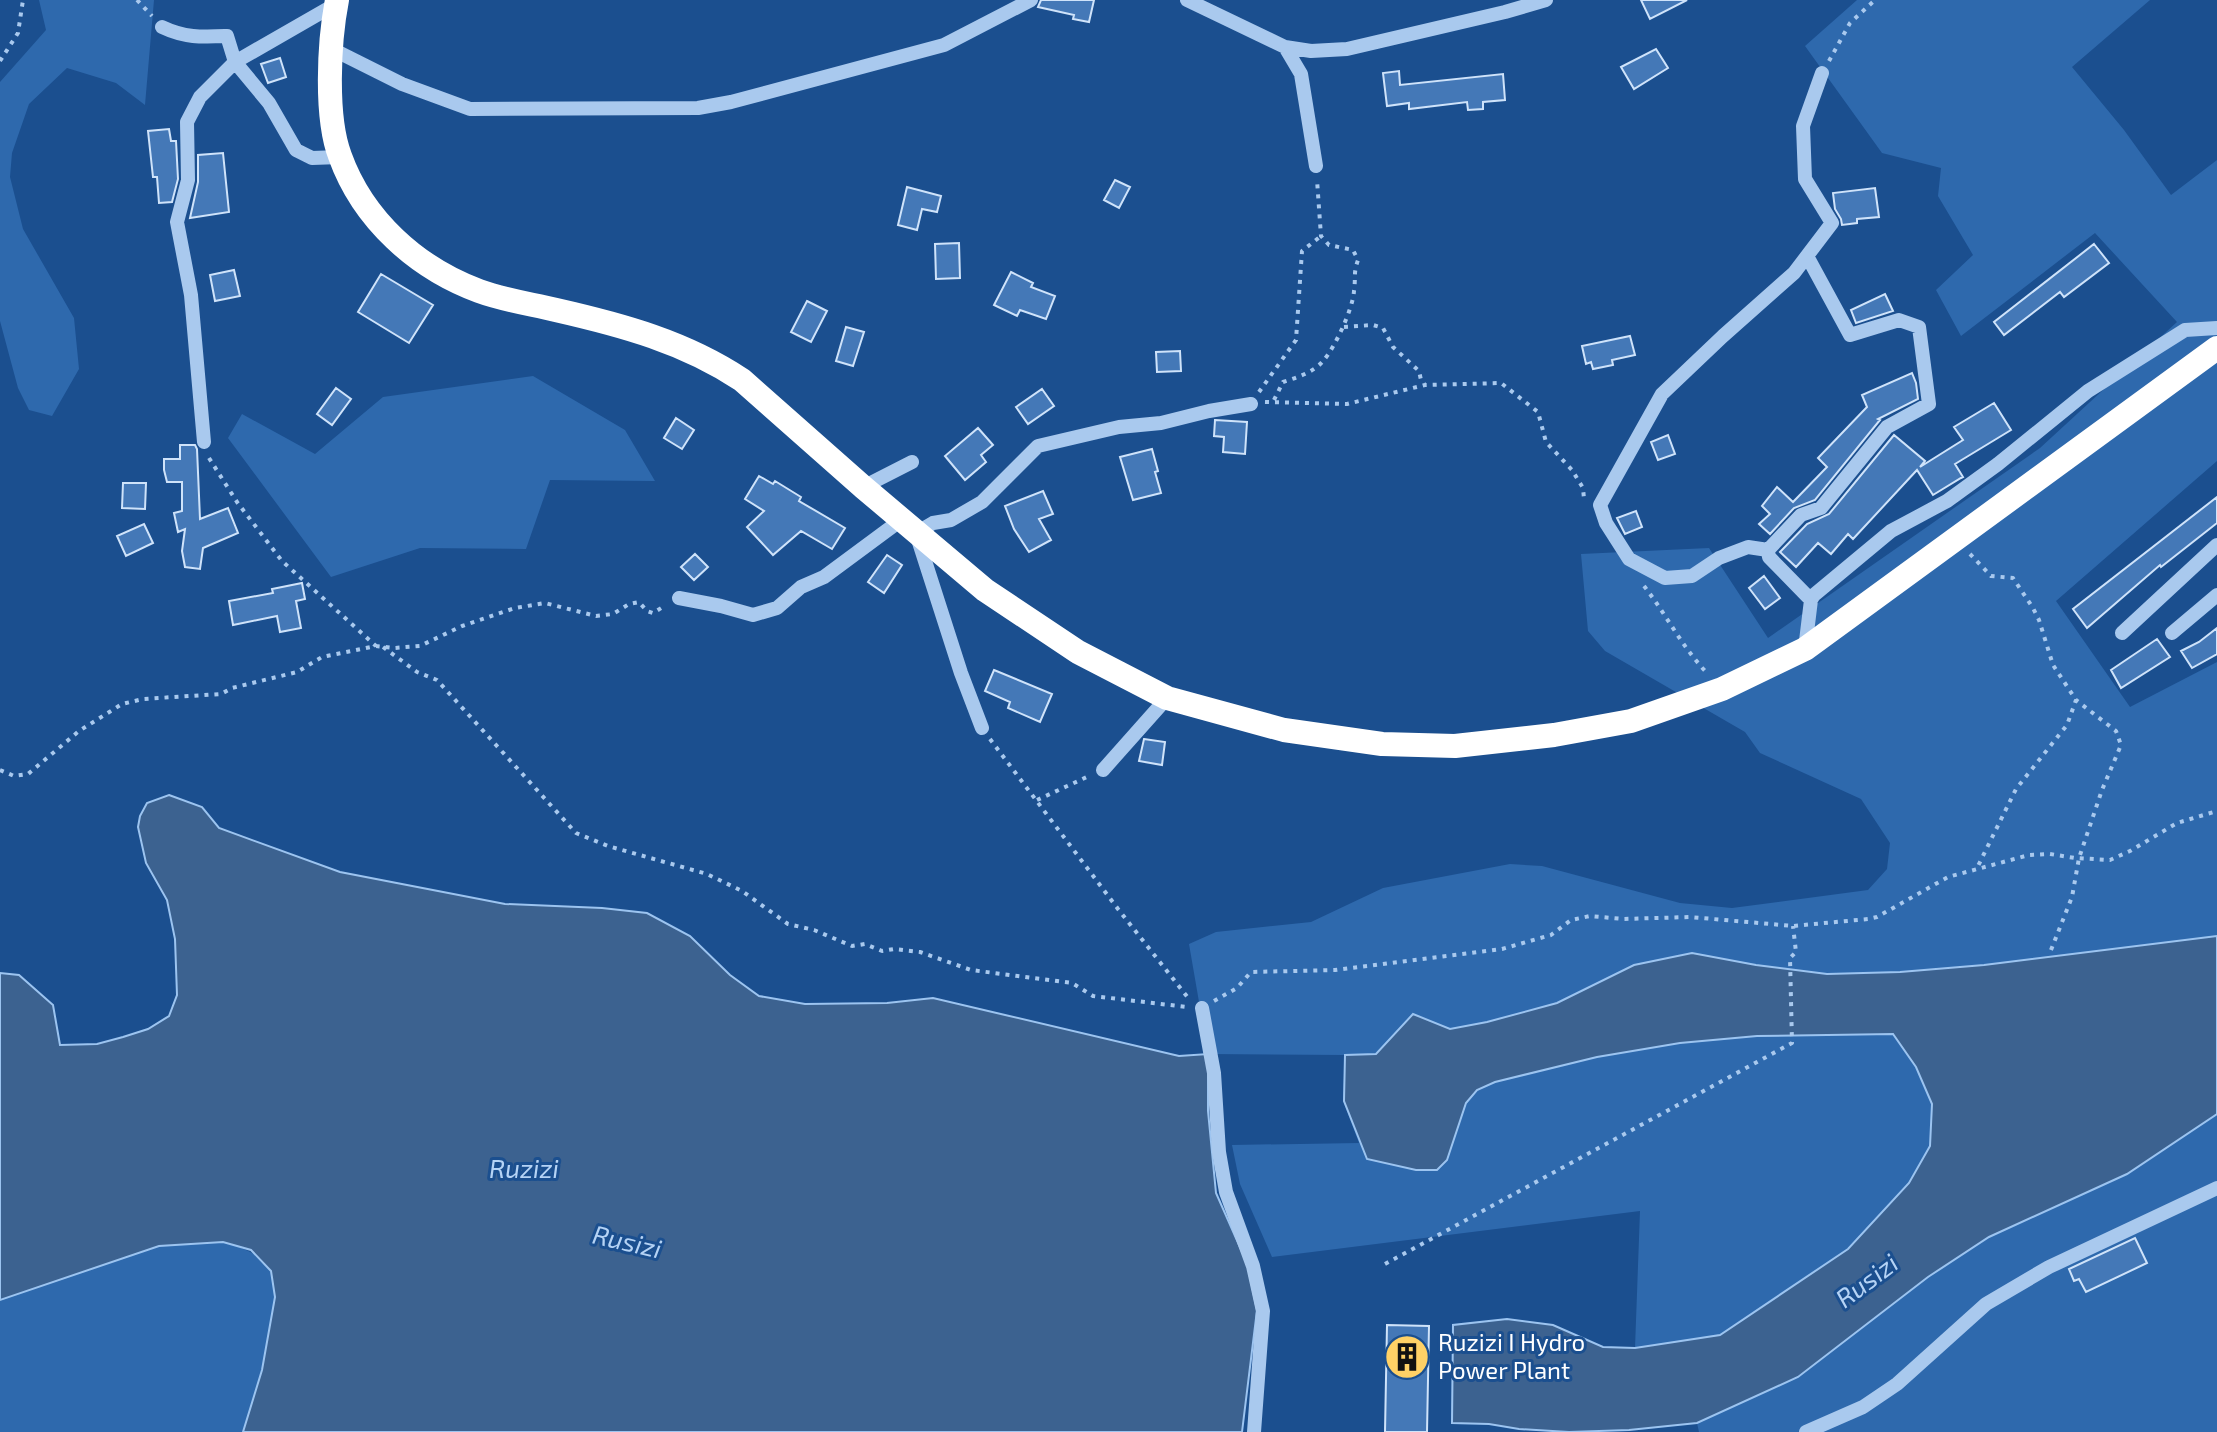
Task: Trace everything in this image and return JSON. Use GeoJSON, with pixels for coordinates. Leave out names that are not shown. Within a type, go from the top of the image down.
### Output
{"type":"FeatureCollection","features":[{"type":"Feature","properties":{"kind":"highway"},"geometry":{"type":"LineString","coordinates":[[337,2],[330,77],[332,117],[340,157],[362,199],[399,244],[448,278],[482,292],[650,334],[696,353],[742,380],[985,590],[1064,643],[1167,698],[1284,730],[1382,744],[1455,746],[1554,735],[1631,721],[1722,689],[1805,649],[2217,348]]}},
{"type":"Feature","properties":{"kind":"street"},"geometry":{"type":"LineString","coordinates":[[332,49],[402,84],[470,109],[698,108],[944,45],[1031,0]]}},
{"type":"Feature","properties":{"kind":"street"},"geometry":{"type":"LineString","coordinates":[[1187,0],[1285,47],[1311,51],[1347,49],[1546,0]]}},
{"type":"Feature","properties":{"kind":"street"},"geometry":{"type":"LineString","coordinates":[[204,442],[191,295],[177,222],[188,180],[187,122],[200,97],[235,62],[337,2]]}},
{"type":"Feature","properties":{"kind":"street"},"geometry":{"type":"LineString","coordinates":[[162,27],[179,35],[227,36],[235,62],[269,103],[296,150],[312,158],[340,157]]}},
{"type":"Feature","properties":{"kind":"street"},"geometry":{"type":"LineString","coordinates":[[1285,47],[1301,74],[1316,166]]}},
{"type":"Feature","properties":{"kind":"street"},"geometry":{"type":"LineString","coordinates":[[1768,550],[1748,547],[1719,558],[1692,576],[1665,578],[1629,559],[1606,523],[1600,505],[1662,394],[1794,273],[1832,223],[1805,179],[1803,126],[1822,73]]}},
{"type":"Feature","properties":{"kind":"street"},"geometry":{"type":"LineString","coordinates":[[1768,550],[1801,515],[1821,508],[1887,427],[1929,404],[1919,327],[1899,320],[1850,335],[1807,256]]}},
{"type":"Feature","properties":{"kind":"street"},"geometry":{"type":"LineString","coordinates":[[1805,649],[1814,595],[1891,531],[1947,501],[2088,391],[2185,330],[2217,328]]}},
{"type":"Feature","properties":{"kind":"street"},"geometry":{"type":"LineString","coordinates":[[679,598],[753,615],[777,608],[801,587],[824,577],[908,526],[951,520],[982,502],[1038,446],[1119,427],[1161,423],[1251,404]]}},
{"type":"Feature","properties":{"kind":"street"},"geometry":{"type":"LineString","coordinates":[[863,487],[912,462]]}},
{"type":"Feature","properties":{"kind":"street"},"geometry":{"type":"LineString","coordinates":[[908,526],[982,728]]}},
{"type":"Feature","properties":{"kind":"street"},"geometry":{"type":"LineString","coordinates":[[2122,633],[2217,545]]}},
{"type":"Feature","properties":{"kind":"street"},"geometry":{"type":"LineString","coordinates":[[1768,550],[1769,557],[1811,600]]}},
{"type":"Feature","properties":{"kind":"street"},"geometry":{"type":"LineString","coordinates":[[2172,633],[2217,595]]}},
{"type":"Feature","properties":{"kind":"street"},"geometry":{"type":"LineString","coordinates":[[1103,770],[1167,698]]}},
{"type":"Feature","properties":{"kind":"street"},"geometry":{"type":"LineString","coordinates":[[1198,1007],[1214,1073],[1219,1152],[1226,1192],[1253,1266],[1263,1311],[1254,1432]]}},
{"type":"Feature","properties":{"kind":"street"},"geometry":{"type":"LineString","coordinates":[[1806,1432],[1863,1407],[1897,1384],[1986,1304],[2049,1267],[2217,1188]]}},
{"type":"Feature","properties":{"kind":"path"},"geometry":{"type":"LineString","coordinates":[[0,61],[18,33],[23,0]]}},
{"type":"Feature","properties":{"kind":"path"},"geometry":{"type":"LineString","coordinates":[[1822,73],[1850,23],[1875,0]]}},
{"type":"Feature","properties":{"kind":"path"},"geometry":{"type":"LineString","coordinates":[[1273,401],[1283,382],[1323,362],[1343,327],[1354,291],[1353,274],[1358,260],[1353,250],[1329,245],[1321,236],[1316,166]]}},
{"type":"Feature","properties":{"kind":"path"},"geometry":{"type":"LineString","coordinates":[[1251,404],[1296,340],[1302,251],[1321,236]]}},
{"type":"Feature","properties":{"kind":"path"},"geometry":{"type":"LineString","coordinates":[[1343,327],[1373,325],[1383,328],[1393,347],[1419,371],[1425,385]]}},
{"type":"Feature","properties":{"kind":"path"},"geometry":{"type":"LineString","coordinates":[[1251,404],[1273,401],[1284,404],[1347,404],[1425,385],[1501,383]]}},
{"type":"Feature","properties":{"kind":"path"},"geometry":{"type":"LineString","coordinates":[[204,442],[210,463],[282,561],[379,646],[417,672],[437,680],[576,833],[608,846],[707,874],[742,891],[788,924],[814,930],[852,946],[865,944],[882,951],[920,952],[971,970],[1072,983],[1093,996],[1198,1007],[1237,988],[1251,972],[1335,970],[1502,949],[1551,935],[1571,920],[1590,916],[1623,919],[1690,917],[1793,926],[1877,917],[1948,877],[2029,855],[2110,860],[2177,823],[2217,811]]}},
{"type":"Feature","properties":{"kind":"path"},"geometry":{"type":"LineString","coordinates":[[1955,538],[1991,576],[2013,578],[2022,589],[2039,620],[2053,665],[2076,700],[2116,731],[2121,745],[2102,790],[2079,858],[2072,897],[2051,950]]}},
{"type":"Feature","properties":{"kind":"path"},"geometry":{"type":"LineString","coordinates":[[0,770],[14,776],[28,774],[79,731],[122,704],[143,699],[221,694],[232,688],[297,672],[322,657],[379,646],[420,646],[462,626],[515,608],[545,603],[596,616],[613,614],[639,602],[653,613],[679,598]]}},
{"type":"Feature","properties":{"kind":"path"},"geometry":{"type":"LineString","coordinates":[[1977,868],[2016,789],[2067,725],[2076,700]]}},
{"type":"Feature","properties":{"kind":"path"},"geometry":{"type":"LineString","coordinates":[[982,728],[1118,909],[1198,1007]]}},
{"type":"Feature","properties":{"kind":"path"},"geometry":{"type":"LineString","coordinates":[[1037,800],[1103,770]]}},
{"type":"Feature","properties":{"kind":"path"},"geometry":{"type":"LineString","coordinates":[[1385,1264],[1792,1043],[1790,958],[1796,952],[1793,926]]}},
{"type":"Feature","properties":{"kind":"shaded area"},"geometry":{"type":"Polygon","coordinates":[[[39,0],[154,0],[145,105],[116,83],[67,68],[29,104],[12,153],[10,177],[23,229],[74,318],[79,369],[52,416],[29,410],[18,388],[0,321],[0,82],[46,30],[39,0]]]}},
{"type":"Feature","properties":{"kind":"shaded area"},"geometry":{"type":"Polygon","coordinates":[[[1857,0],[2150,0],[2072,67],[2124,130],[2171,195],[2217,160],[2217,461],[2056,601],[2130,707],[2217,662],[2217,936],[1984,965],[1900,972],[1827,974],[1692,953],[1634,965],[1557,1003],[1487,1022],[1450,1029],[1413,1014],[1376,1054],[1344,1101],[1367,1159],[1447,1160],[1466,1103],[1477,1090],[1495,1082],[1597,1057],[1680,1043],[1757,1036],[1893,1034],[1916,1067],[1932,1104],[1930,1146],[1909,1183],[1848,1249],[1720,1335],[1635,1348],[1640,1211],[1272,1257],[1240,1184],[1232,1145],[1359,1143],[1343,1101],[1345,1055],[1208,1054],[1189,944],[1216,932],[1311,922],[1383,888],[1510,864],[1542,866],[1680,903],[1732,908],[1868,890],[1887,869],[1890,843],[1861,799],[1760,753],[1745,732],[1605,651],[1588,631],[1581,554],[1709,548],[1768,638],[2040,448],[2177,322],[2095,233],[1961,336],[1936,290],[1973,255],[1938,196],[1941,168],[1882,153],[1805,46],[1857,0]]]}},
{"type":"Feature","properties":{"kind":"shaded area"},"geometry":{"type":"Polygon","coordinates":[[[533,376],[625,430],[655,481],[550,480],[526,549],[420,548],[331,577],[228,438],[242,414],[315,454],[383,397],[533,376]]]}},
{"type":"Feature","properties":{"kind":"shaded area"},"geometry":{"type":"Polygon","coordinates":[[[2217,1114],[2217,1432],[1699,1432],[1697,1423],[1798,1377],[1928,1277],[1989,1237],[2127,1174],[2217,1114]]]}},
{"type":"Feature","properties":{"kind":"shaded area"},"geometry":{"type":"Polygon","coordinates":[[[223,1242],[260,1258],[269,1269],[274,1283],[267,1349],[243,1432],[0,1432],[0,1300],[159,1246],[223,1242]]]}},
{"type":"Feature","properties":{"kind":"water","name":"Ruzizi"},"geometry":{"type":"Polygon","coordinates":[[[169,795],[202,807],[219,828],[340,872],[505,904],[647,913],[690,936],[730,975],[759,996],[805,1004],[887,1003],[933,998],[1179,1056],[1208,1054],[1208,1111],[1216,1193],[1247,1263],[1257,1310],[1242,1432],[243,1432],[262,1370],[275,1297],[271,1271],[251,1250],[223,1242],[159,1246],[0,1300],[0,973],[19,975],[53,1005],[60,1045],[97,1044],[148,1029],[169,1016],[177,995],[175,939],[167,900],[146,863],[138,827],[147,803],[169,795]]]}},
{"type":"Feature","properties":{"kind":"water","name":"Rusizi"},"geometry":{"type":"Polygon","coordinates":[[[2217,936],[2217,1114],[2127,1174],[1989,1237],[1928,1277],[1798,1377],[1697,1423],[1569,1432],[1452,1423],[1453,1325],[1507,1319],[1553,1325],[1603,1347],[1635,1348],[1720,1335],[1848,1249],[1909,1183],[1930,1146],[1932,1104],[1916,1067],[1893,1034],[1757,1036],[1680,1043],[1597,1057],[1495,1082],[1477,1090],[1466,1103],[1447,1160],[1437,1170],[1416,1170],[1367,1159],[1344,1101],[1345,1055],[1376,1054],[1413,1014],[1450,1029],[1487,1022],[1557,1003],[1634,965],[1692,953],[1827,974],[1900,972],[1984,965],[2217,936]]]}},
{"type":"Feature","properties":{"kind":"building"},"geometry":{"type":"Polygon","coordinates":[[[1041,0],[1094,0],[1089,22],[1073,19],[1074,15],[1038,7],[1041,0]]]}},
{"type":"Feature","properties":{"kind":"building"},"geometry":{"type":"Polygon","coordinates":[[[1641,0],[1687,0],[1650,19],[1641,0]]]}},
{"type":"Feature","properties":{"kind":"building"},"geometry":{"type":"Polygon","coordinates":[[[1656,49],[1668,68],[1634,89],[1621,67],[1656,49]]]}},
{"type":"Feature","properties":{"kind":"building"},"geometry":{"type":"Polygon","coordinates":[[[280,58],[286,77],[268,83],[261,64],[280,58]]]}},
{"type":"Feature","properties":{"kind":"building"},"geometry":{"type":"Polygon","coordinates":[[[1399,71],[1400,85],[1503,74],[1505,100],[1483,102],[1483,109],[1468,110],[1467,102],[1409,109],[1409,103],[1387,106],[1383,73],[1399,71]]]}},
{"type":"Feature","properties":{"kind":"building"},"geometry":{"type":"Polygon","coordinates":[[[169,129],[171,141],[176,141],[178,179],[172,202],[159,203],[148,131],[169,129]]]}},
{"type":"Feature","properties":{"kind":"building"},"geometry":{"type":"Polygon","coordinates":[[[223,153],[229,212],[190,218],[198,182],[198,155],[223,153]]]}},
{"type":"Feature","properties":{"kind":"building"},"geometry":{"type":"Polygon","coordinates":[[[1115,180],[1130,187],[1119,208],[1104,200],[1115,180]]]}},
{"type":"Feature","properties":{"kind":"building"},"geometry":{"type":"Polygon","coordinates":[[[907,187],[941,196],[937,212],[922,209],[917,230],[898,225],[907,187]]]}},
{"type":"Feature","properties":{"kind":"building"},"geometry":{"type":"Polygon","coordinates":[[[1875,188],[1879,217],[1857,219],[1857,223],[1842,225],[1835,209],[1833,193],[1875,188]]]}},
{"type":"Feature","properties":{"kind":"building"},"geometry":{"type":"Polygon","coordinates":[[[959,243],[960,278],[936,279],[935,244],[959,243]]]}},
{"type":"Feature","properties":{"kind":"building"},"geometry":{"type":"Polygon","coordinates":[[[2094,244],[2109,263],[2064,297],[2060,292],[2004,335],[1994,322],[2094,244]]]}},
{"type":"Feature","properties":{"kind":"building"},"geometry":{"type":"Polygon","coordinates":[[[234,270],[240,296],[215,301],[210,275],[234,270]]]}},
{"type":"Feature","properties":{"kind":"building"},"geometry":{"type":"Polygon","coordinates":[[[1011,272],[1033,283],[1031,287],[1055,296],[1046,319],[1020,310],[1017,316],[994,305],[1011,272]]]}},
{"type":"Feature","properties":{"kind":"building"},"geometry":{"type":"Polygon","coordinates":[[[381,274],[433,305],[409,343],[358,312],[381,274]]]}},
{"type":"Feature","properties":{"kind":"building"},"geometry":{"type":"Polygon","coordinates":[[[1885,294],[1893,311],[1856,323],[1851,310],[1885,294]]]}},
{"type":"Feature","properties":{"kind":"building"},"geometry":{"type":"Polygon","coordinates":[[[807,301],[827,311],[811,342],[791,332],[807,301]]]}},
{"type":"Feature","properties":{"kind":"building"},"geometry":{"type":"Polygon","coordinates":[[[846,327],[864,332],[853,366],[836,361],[846,327]]]}},
{"type":"Feature","properties":{"kind":"building"},"geometry":{"type":"Polygon","coordinates":[[[1630,336],[1635,355],[1612,360],[1613,365],[1593,369],[1591,362],[1586,364],[1582,346],[1630,336]]]}},
{"type":"Feature","properties":{"kind":"building"},"geometry":{"type":"Polygon","coordinates":[[[1180,351],[1181,371],[1157,372],[1156,352],[1180,351]]]}},
{"type":"Feature","properties":{"kind":"building"},"geometry":{"type":"Polygon","coordinates":[[[1912,373],[1918,399],[1878,419],[1815,500],[1794,508],[1770,534],[1759,524],[1770,514],[1762,506],[1777,487],[1793,502],[1827,467],[1818,458],[1867,407],[1862,395],[1912,373]]]}},
{"type":"Feature","properties":{"kind":"building"},"geometry":{"type":"Polygon","coordinates":[[[336,388],[351,399],[332,425],[317,414],[336,388]]]}},
{"type":"Feature","properties":{"kind":"building"},"geometry":{"type":"Polygon","coordinates":[[[1042,389],[1054,406],[1028,424],[1016,407],[1042,389]]]}},
{"type":"Feature","properties":{"kind":"building"},"geometry":{"type":"Polygon","coordinates":[[[1994,403],[2011,430],[1955,464],[1963,477],[1933,495],[1917,470],[1853,539],[1848,534],[1831,554],[1818,543],[1796,567],[1780,552],[1807,524],[1829,514],[1894,435],[1925,461],[1920,467],[1963,440],[1954,427],[1994,403]]]}},
{"type":"Feature","properties":{"kind":"building"},"geometry":{"type":"Polygon","coordinates":[[[676,418],[694,430],[682,449],[664,438],[676,418]]]}},
{"type":"Feature","properties":{"kind":"building"},"geometry":{"type":"Polygon","coordinates":[[[1215,420],[1247,422],[1245,454],[1223,452],[1224,437],[1214,436],[1215,420]]]}},
{"type":"Feature","properties":{"kind":"building"},"geometry":{"type":"Polygon","coordinates":[[[978,428],[993,445],[981,455],[986,462],[965,480],[945,456],[978,428]]]}},
{"type":"Feature","properties":{"kind":"building"},"geometry":{"type":"Polygon","coordinates":[[[1668,435],[1675,454],[1658,460],[1651,442],[1668,435]]]}},
{"type":"Feature","properties":{"kind":"building"},"geometry":{"type":"Polygon","coordinates":[[[180,445],[195,445],[197,449],[200,519],[228,508],[238,533],[203,548],[200,569],[185,567],[182,551],[185,529],[178,532],[174,513],[182,511],[182,482],[167,482],[164,470],[164,459],[180,459],[180,445]]]}},
{"type":"Feature","properties":{"kind":"building"},"geometry":{"type":"Polygon","coordinates":[[[1152,449],[1161,493],[1133,500],[1120,457],[1152,449]]]}},
{"type":"Feature","properties":{"kind":"building"},"geometry":{"type":"Polygon","coordinates":[[[759,476],[773,484],[775,481],[801,497],[799,501],[845,528],[832,549],[801,531],[773,555],[747,527],[764,511],[745,499],[759,476]]]}},
{"type":"Feature","properties":{"kind":"building"},"geometry":{"type":"Polygon","coordinates":[[[123,483],[146,483],[145,509],[122,508],[123,483]]]}},
{"type":"Feature","properties":{"kind":"building"},"geometry":{"type":"Polygon","coordinates":[[[1043,491],[1053,514],[1039,519],[1051,540],[1029,552],[1014,529],[1005,506],[1043,491]]]}},
{"type":"Feature","properties":{"kind":"building"},"geometry":{"type":"Polygon","coordinates":[[[2217,497],[2217,523],[2160,565],[2087,628],[2073,609],[2217,497]]]}},
{"type":"Feature","properties":{"kind":"building"},"geometry":{"type":"Polygon","coordinates":[[[1636,511],[1642,527],[1625,534],[1617,518],[1636,511]]]}},
{"type":"Feature","properties":{"kind":"building"},"geometry":{"type":"Polygon","coordinates":[[[144,524],[153,543],[126,556],[117,536],[144,524]]]}},
{"type":"Feature","properties":{"kind":"building"},"geometry":{"type":"Polygon","coordinates":[[[695,554],[708,567],[694,580],[681,567],[695,554]]]}},
{"type":"Feature","properties":{"kind":"building"},"geometry":{"type":"Polygon","coordinates":[[[887,555],[902,565],[884,593],[868,582],[887,555]]]}},
{"type":"Feature","properties":{"kind":"building"},"geometry":{"type":"Polygon","coordinates":[[[1764,576],[1780,598],[1765,609],[1749,588],[1764,576]]]}},
{"type":"Feature","properties":{"kind":"building"},"geometry":{"type":"Polygon","coordinates":[[[302,583],[305,599],[296,601],[301,628],[280,632],[277,616],[233,625],[229,601],[273,593],[272,589],[302,583]]]}},
{"type":"Feature","properties":{"kind":"building"},"geometry":{"type":"Polygon","coordinates":[[[2217,628],[2217,654],[2192,668],[2181,651],[2217,628]]]}},
{"type":"Feature","properties":{"kind":"building"},"geometry":{"type":"Polygon","coordinates":[[[2157,639],[2170,657],[2121,688],[2111,670],[2157,639]]]}},
{"type":"Feature","properties":{"kind":"building"},"geometry":{"type":"Polygon","coordinates":[[[994,670],[1052,694],[1040,722],[1008,708],[1010,702],[985,691],[994,670]]]}},
{"type":"Feature","properties":{"kind":"building"},"geometry":{"type":"Polygon","coordinates":[[[1144,739],[1165,742],[1162,765],[1139,761],[1144,739]]]}},
{"type":"Feature","properties":{"kind":"building"},"geometry":{"type":"Polygon","coordinates":[[[2135,1238],[2147,1263],[2086,1292],[2079,1279],[2074,1281],[2069,1269],[2135,1238]]]}},
{"type":"Feature","properties":{"kind":"building","name":"Ruzizi I Hydro Power Plant"},"geometry":{"type":"Polygon","coordinates":[[[1387,1325],[1429,1326],[1427,1432],[1385,1432],[1387,1325]]]}},
{"type":"Feature","properties":{"kind":"place","name":"Ruzizi I Hydro Power Plant"},"geometry":{"type":"Point","coordinates":[1407,1357]}}]}
